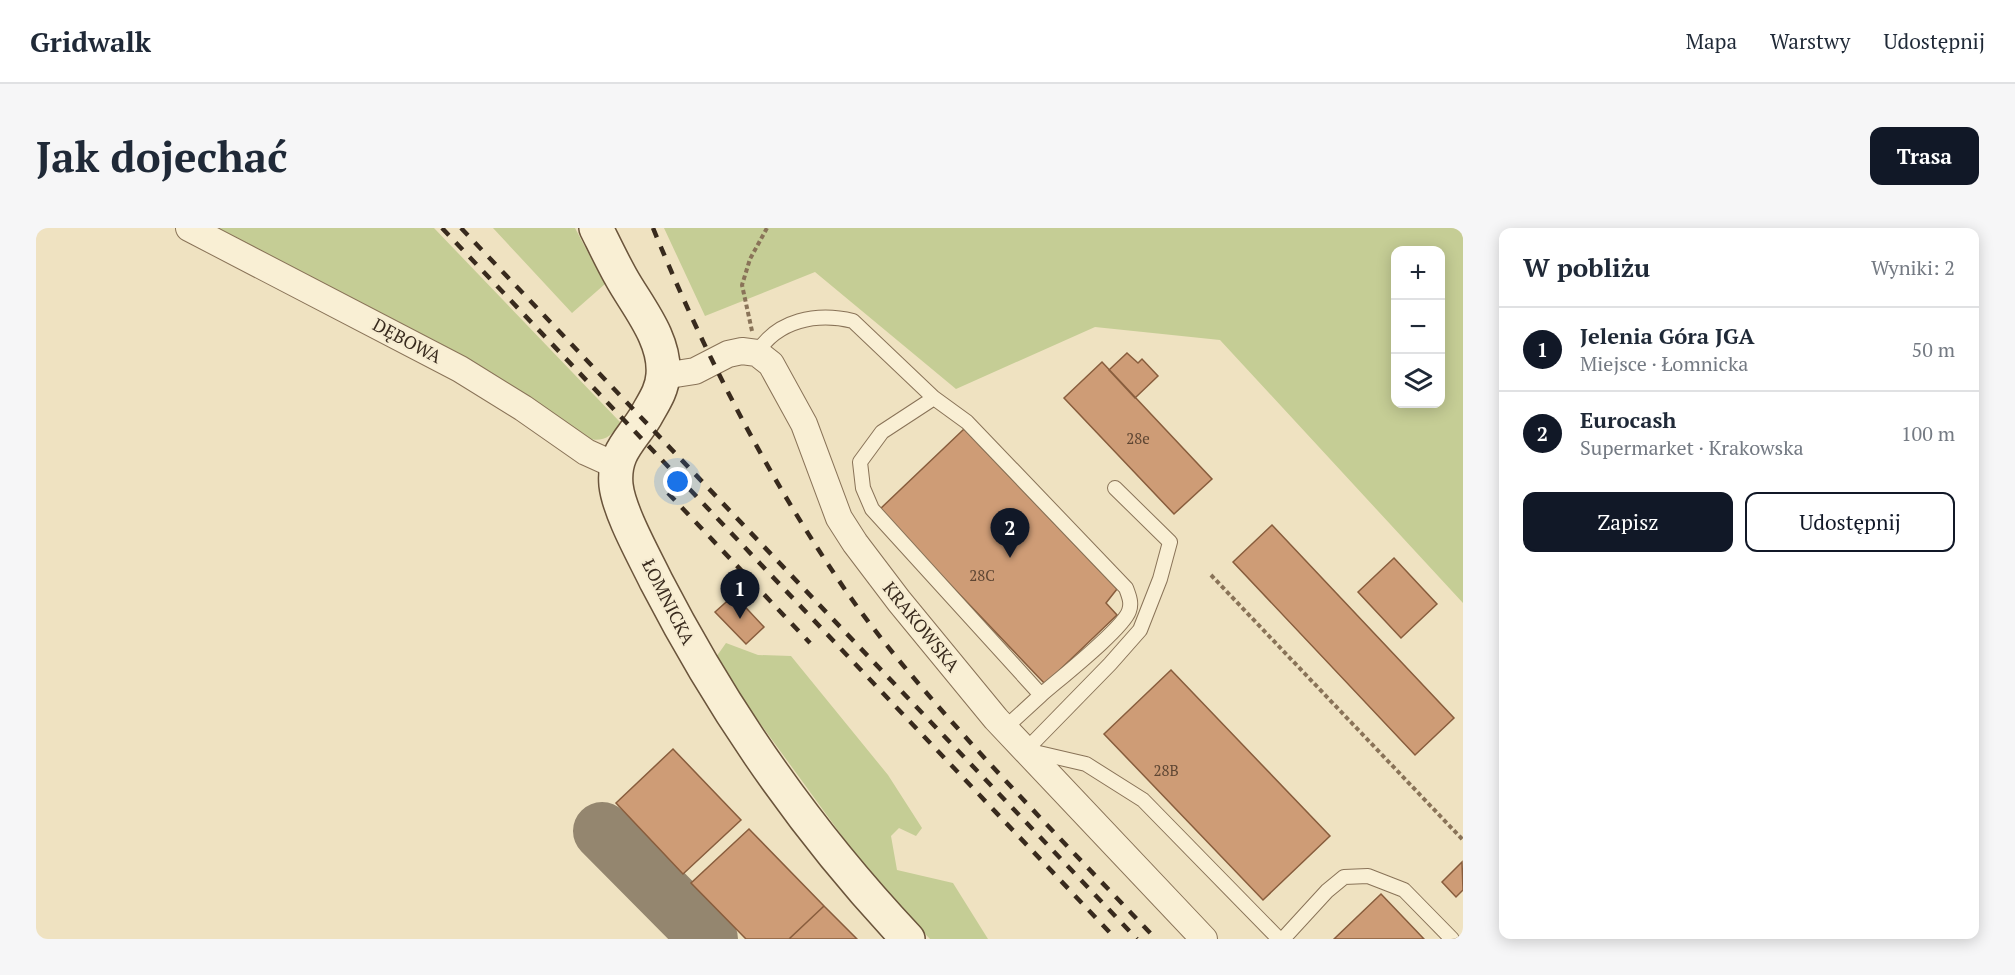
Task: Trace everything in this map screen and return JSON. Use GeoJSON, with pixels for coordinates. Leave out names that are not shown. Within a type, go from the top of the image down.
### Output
{"type":"FeatureCollection","features":[{"type":"Feature","properties":{"kind":"street","name":"DĘBOWA"},"geometry":{"type":"LineString","coordinates":[[189,228],[460,369],[523,408],[586,452],[617,466]]}},
{"type":"Feature","properties":{"kind":"street"},"geometry":{"type":"LineString","coordinates":[[596,228],[653,333],[663,363],[663,376],[695,371],[728,354],[742,351],[757,352]]}},
{"type":"Feature","properties":{"kind":"street","name":"KRAKOWSKA"},"geometry":{"type":"LineString","coordinates":[[757,352],[771,364],[804,424],[839,518],[899,601],[1005,728],[1204,939]]}},
{"type":"Feature","properties":{"kind":"street","name":"ŁOMNICKA"},"geometry":{"type":"LineString","coordinates":[[663,376],[657,397],[624,445],[617,466],[616,485],[626,516],[688,642],[738,724],[825,844],[875,904],[908,939]]}},
{"type":"Feature","properties":{"kind":"lane"},"geometry":{"type":"LineString","coordinates":[[757,352],[766,339],[791,322],[835,316],[853,321],[934,398],[967,422],[1126,588],[1131,603],[1128,613],[1089,654],[1005,728]]}},
{"type":"Feature","properties":{"kind":"lane"},"geometry":{"type":"LineString","coordinates":[[934,398],[882,432],[860,462],[863,488],[872,509],[1041,695]]}},
{"type":"Feature","properties":{"kind":"lane"},"geometry":{"type":"LineString","coordinates":[[1026,750],[1140,630],[1160,579],[1170,542],[1115,488]]}},
{"type":"Feature","properties":{"kind":"lane"},"geometry":{"type":"LineString","coordinates":[[1026,750],[1086,764],[1143,800],[1281,939],[1344,877],[1368,876],[1404,890],[1452,939]]}},
{"type":"Feature","properties":{"kind":"path"},"geometry":{"type":"LineString","coordinates":[[757,352],[742,285],[750,259],[767,228]]}},
{"type":"Feature","properties":{"kind":"path"},"geometry":{"type":"LineString","coordinates":[[1211,575],[1463,840]]}},
{"type":"Feature","properties":{"kind":"green space"},"geometry":{"type":"Polygon","coordinates":[[[211,228],[434,228],[620,422],[607,437],[598,440],[587,439],[211,228]]]}},
{"type":"Feature","properties":{"kind":"green space"},"geometry":{"type":"Polygon","coordinates":[[[493,228],[575,228],[605,284],[572,313],[493,228]]]}},
{"type":"Feature","properties":{"kind":"green space"},"geometry":{"type":"Polygon","coordinates":[[[664,228],[1463,228],[1463,603],[1220,340],[1095,327],[956,389],[815,272],[705,316],[664,228]]]}},
{"type":"Feature","properties":{"kind":"green space"},"geometry":{"type":"Polygon","coordinates":[[[726,643],[758,655],[791,656],[888,775],[922,828],[916,836],[899,828],[891,836],[897,870],[953,883],[988,939],[930,939],[874,880],[714,660],[726,643]]]}},
{"type":"Feature","properties":{"kind":"building"},"geometry":{"type":"Polygon","coordinates":[[[1127,353],[1138,363],[1142,359],[1158,376],[1135,398],[1109,370],[1127,353]]]}},
{"type":"Feature","properties":{"kind":"building"},"geometry":{"type":"Polygon","coordinates":[[[1102,362],[1212,479],[1174,514],[1064,398],[1102,362]]]}},
{"type":"Feature","properties":{"kind":"building"},"geometry":{"type":"Polygon","coordinates":[[[964,429],[1117,589],[1106,603],[1117,615],[1045,684],[879,510],[964,429]]]}},
{"type":"Feature","properties":{"kind":"building"},"geometry":{"type":"Polygon","coordinates":[[[1272,525],[1454,718],[1415,755],[1233,562],[1272,525]]]}},
{"type":"Feature","properties":{"kind":"building"},"geometry":{"type":"Polygon","coordinates":[[[1394,558],[1437,604],[1401,638],[1358,592],[1394,558]]]}},
{"type":"Feature","properties":{"kind":"building"},"geometry":{"type":"Polygon","coordinates":[[[734,595],[764,627],[746,644],[715,612],[734,595]]]}},
{"type":"Feature","properties":{"kind":"building"},"geometry":{"type":"Polygon","coordinates":[[[1171,670],[1330,836],[1263,900],[1104,734],[1171,670]]]}},
{"type":"Feature","properties":{"kind":"building"},"geometry":{"type":"Polygon","coordinates":[[[673,749],[741,820],[683,874],[616,803],[673,749]]]}},
{"type":"Feature","properties":{"kind":"building"},"geometry":{"type":"Polygon","coordinates":[[[749,829],[824,906],[789,939],[746,939],[691,883],[749,829]]]}},
{"type":"Feature","properties":{"kind":"building"},"geometry":{"type":"Polygon","coordinates":[[[1462,862],[1463,890],[1456,897],[1442,882],[1462,862]]]}},
{"type":"Feature","properties":{"kind":"building"},"geometry":{"type":"Polygon","coordinates":[[[1381,894],[1424,939],[1334,939],[1381,894]]]}},
{"type":"Feature","properties":{"kind":"building"},"geometry":{"type":"Polygon","coordinates":[[[824,906],[857,939],[789,939],[824,906]]]}},
{"type":"Feature","properties":{"kind":"taxiway"},"geometry":{"type":"LineString","coordinates":[[602,831],[709,939]]}},
{"type":"Feature","properties":{"kind":"railway"},"geometry":{"type":"LineString","coordinates":[[442,228],[1116,939]]}},
{"type":"Feature","properties":{"kind":"railway"},"geometry":{"type":"LineString","coordinates":[[461,228],[1137,939]]}},
{"type":"Feature","properties":{"kind":"railway"},"geometry":{"type":"LineString","coordinates":[[653,228],[694,323],[764,460],[817,548],[860,611],[953,723],[1156,939]]}},
{"type":"Feature","properties":{"kind":"railway"},"geometry":{"type":"LineString","coordinates":[[668,493],[810,643]]}},
{"type":"Feature","properties":{"kind":"place","name":"Eurocash"},"geometry":{"type":"Point","coordinates":[1010,558]}},
{"type":"Feature","properties":{"kind":"place","name":"Jelenia Góra JGA"},"geometry":{"type":"Point","coordinates":[740,619]}}]}
